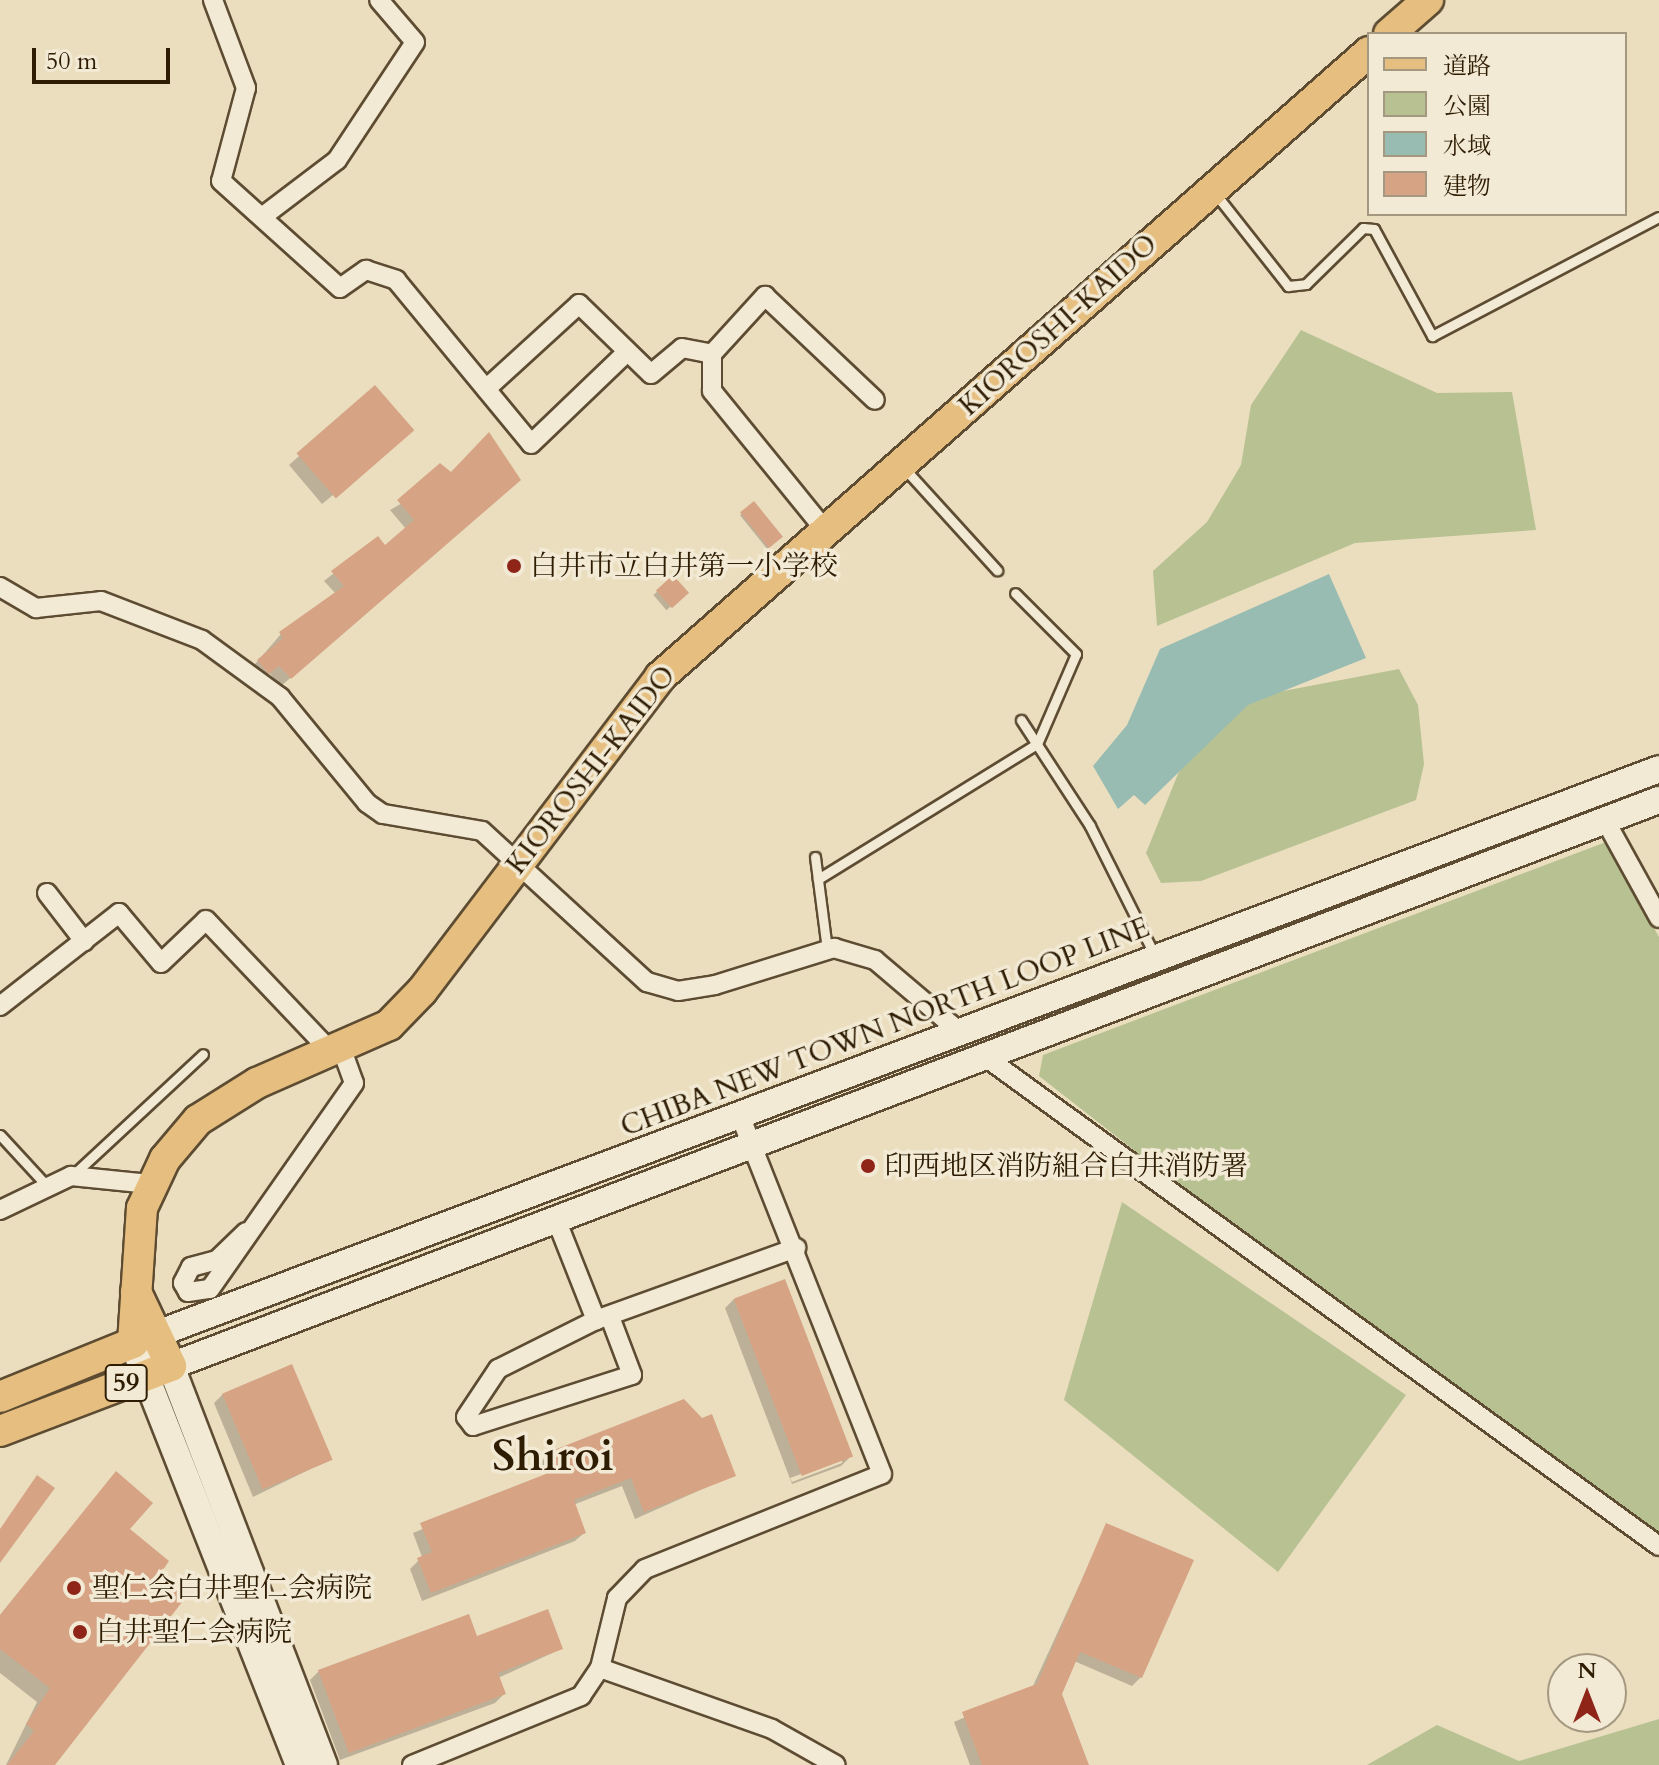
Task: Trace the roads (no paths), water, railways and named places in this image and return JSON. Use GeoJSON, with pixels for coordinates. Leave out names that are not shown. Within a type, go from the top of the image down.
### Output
{"type":"FeatureCollection","features":[{"type":"Feature","properties":{"kind":"main road"},"geometry":{"type":"LineString","coordinates":[[1391,32],[1420,2]]}},
{"type":"Feature","properties":{"kind":"main road","name":"KIOROSHI-KAIDO"},"geometry":{"type":"LineString","coordinates":[[159,1370],[146,1339],[134,1287],[150,1184],[180,1140],[221,1103],[338,1052],[389,1025],[422,991],[660,677],[824,529],[1367,54]]}},
{"type":"Feature","properties":{"kind":"main road","name":"CHIBA NEW TOWN NORTH LOOP LINE"},"geometry":{"type":"LineString","coordinates":[[146,1339],[1659,769]]}},
{"type":"Feature","properties":{"kind":"main road"},"geometry":{"type":"LineString","coordinates":[[159,1370],[1659,800]]}},
{"type":"Feature","properties":{"kind":"main road","name":"59"},"geometry":{"type":"LineString","coordinates":[[0,1397],[146,1339]]}},
{"type":"Feature","properties":{"kind":"main road"},"geometry":{"type":"LineString","coordinates":[[159,1370],[299,1765]]}},
{"type":"Feature","properties":{"kind":"main road"},"geometry":{"type":"LineString","coordinates":[[159,1370],[324,1765]]}},
{"type":"Feature","properties":{"kind":"main road","name":"59"},"geometry":{"type":"LineString","coordinates":[[0,1431],[159,1370]]}},
{"type":"Feature","properties":{"kind":"street"},"geometry":{"type":"LineString","coordinates":[[213,0],[246,88],[221,181],[340,288],[366,270],[396,280],[531,444],[627,352]]}},
{"type":"Feature","properties":{"kind":"street"},"geometry":{"type":"LineString","coordinates":[[262,217],[337,160],[415,42],[379,0]]}},
{"type":"Feature","properties":{"kind":"street"},"geometry":{"type":"LineString","coordinates":[[824,529],[712,391],[712,354],[765,296],[875,400]]}},
{"type":"Feature","properties":{"kind":"street"},"geometry":{"type":"LineString","coordinates":[[486,389],[579,304],[651,374],[682,348],[712,354]]}},
{"type":"Feature","properties":{"kind":"street"},"geometry":{"type":"LineString","coordinates":[[0,587],[36,608],[101,601],[202,640],[280,697],[367,803],[383,814],[482,831],[658,985],[678,991],[715,985],[827,949],[875,960],[961,1033]]}},
{"type":"Feature","properties":{"kind":"street"},"geometry":{"type":"LineString","coordinates":[[1605,820],[1659,918]]}},
{"type":"Feature","properties":{"kind":"street"},"geometry":{"type":"LineString","coordinates":[[47,893],[84,941]]}},
{"type":"Feature","properties":{"kind":"street"},"geometry":{"type":"LineString","coordinates":[[3,999],[119,913],[161,963],[206,920],[338,1052],[354,1083],[246,1232]]}},
{"type":"Feature","properties":{"kind":"street"},"geometry":{"type":"LineString","coordinates":[[984,1056],[1659,1546]]}},
{"type":"Feature","properties":{"kind":"street"},"geometry":{"type":"LineString","coordinates":[[412,1765],[550,1713],[581,1696],[600,1668],[617,1598],[645,1569],[882,1474],[796,1248],[741,1117]]}},
{"type":"Feature","properties":{"kind":"street"},"geometry":{"type":"LineString","coordinates":[[0,1210],[71,1176],[150,1184]]}},
{"type":"Feature","properties":{"kind":"street"},"geometry":{"type":"LineString","coordinates":[[556,1219],[603,1318],[632,1375],[473,1426],[466,1417],[498,1369],[603,1318],[796,1248]]}},
{"type":"Feature","properties":{"kind":"street"},"geometry":{"type":"LineString","coordinates":[[600,1668],[772,1729],[836,1765]]}},
{"type":"Feature","properties":{"kind":"lane"},"geometry":{"type":"LineString","coordinates":[[1212,189],[1288,286],[1306,284],[1363,228],[1374,229],[1432,336],[1659,217]]}},
{"type":"Feature","properties":{"kind":"lane"},"geometry":{"type":"LineString","coordinates":[[901,463],[997,570]]}},
{"type":"Feature","properties":{"kind":"lane"},"geometry":{"type":"LineString","coordinates":[[818,879],[1037,744],[1076,654],[1015,593]]}},
{"type":"Feature","properties":{"kind":"lane"},"geometry":{"type":"LineString","coordinates":[[1021,720],[1090,826],[1156,959]]}},
{"type":"Feature","properties":{"kind":"lane"},"geometry":{"type":"LineString","coordinates":[[815,857],[827,949]]}},
{"type":"Feature","properties":{"kind":"lane"},"geometry":{"type":"LineString","coordinates":[[71,1176],[203,1054]]}},
{"type":"Feature","properties":{"kind":"lane"},"geometry":{"type":"LineString","coordinates":[[0,1135],[48,1187]]}},
{"type":"Feature","properties":{"kind":"water"},"geometry":{"type":"Polygon","coordinates":[[[1329,574],[1366,658],[1248,705],[1145,805],[1134,795],[1118,809],[1093,766],[1127,725],[1160,649],[1329,574]]]}},
{"type":"Feature","properties":{"kind":"place","name":"白井市立白井第一小学校"},"geometry":{"type":"Point","coordinates":[514,566]}},
{"type":"Feature","properties":{"kind":"place","name":"印西地区消防組合白井消防署"},"geometry":{"type":"Point","coordinates":[868,1166]}},
{"type":"Feature","properties":{"kind":"place","name":"聖仁会白井聖仁会病院"},"geometry":{"type":"Point","coordinates":[74,1588]}},
{"type":"Feature","properties":{"kind":"place","name":"白井聖仁会病院"},"geometry":{"type":"Point","coordinates":[80,1632]}},
{"type":"Feature","properties":{"kind":"district","name":"Shiroi"},"geometry":{"type":"Point","coordinates":[553,1456]}}]}
